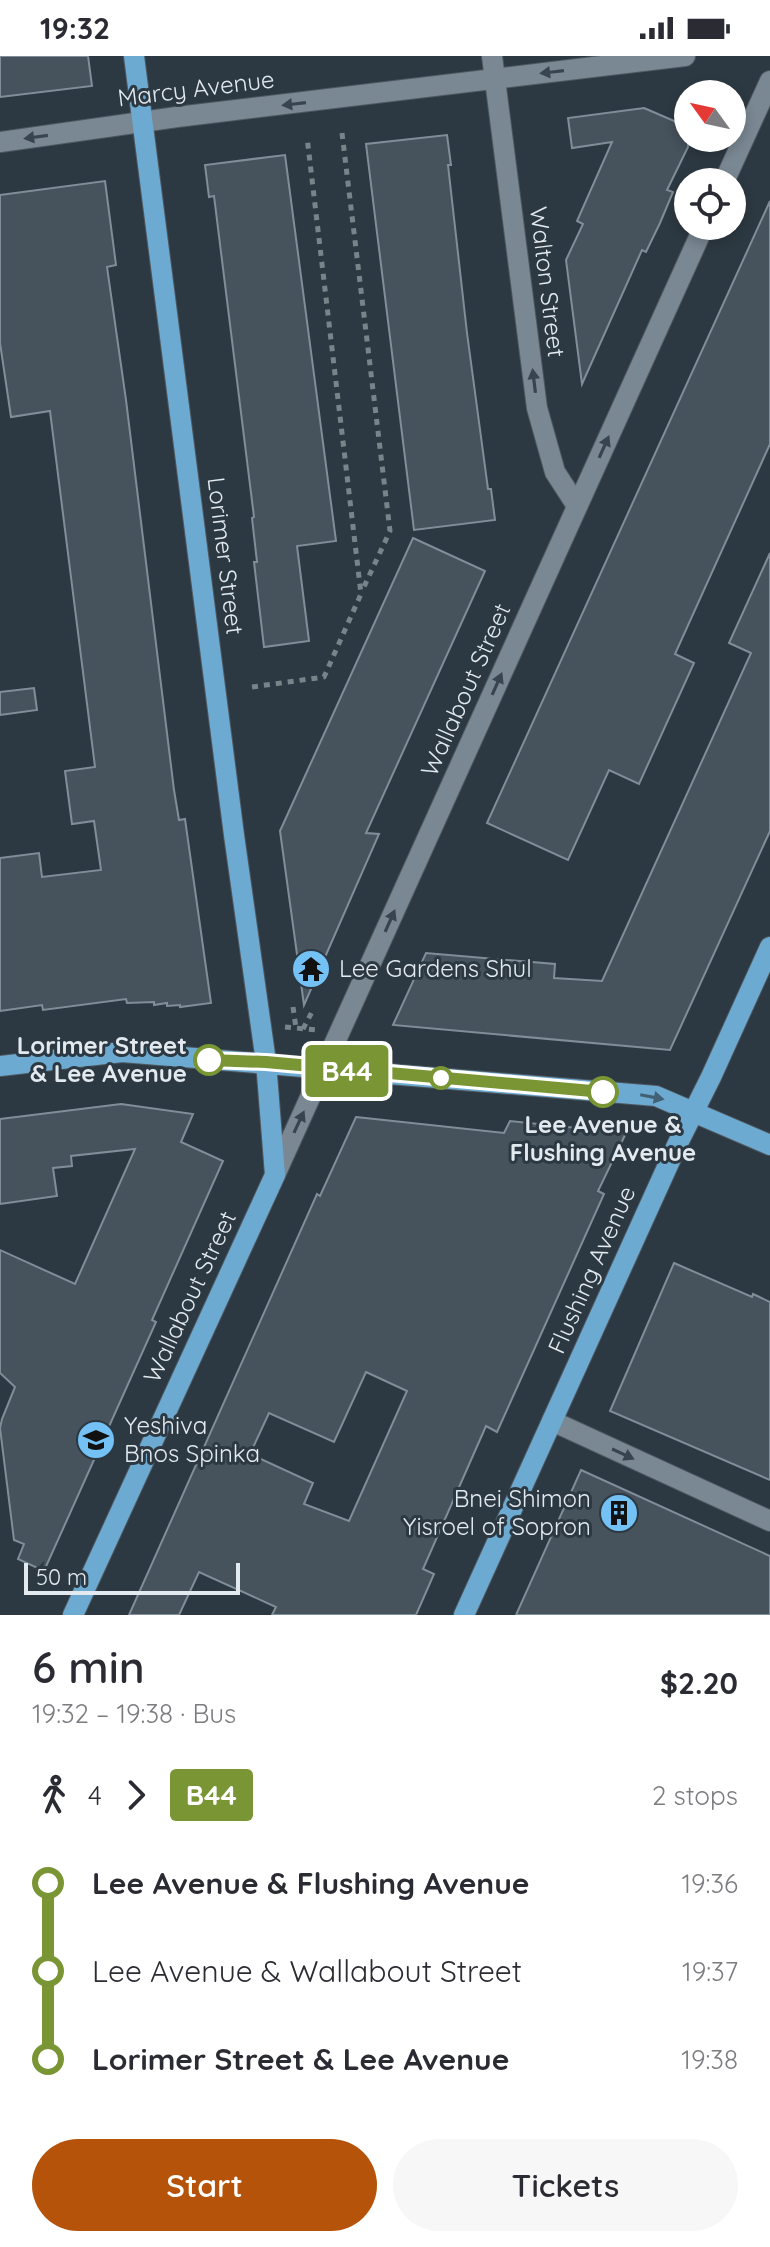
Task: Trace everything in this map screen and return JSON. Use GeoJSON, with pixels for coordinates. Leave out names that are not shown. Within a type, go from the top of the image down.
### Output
{"type":"FeatureCollection","features":[{"type":"Feature","properties":{"kind":"main road","name":"Lorimer Street"},"geometry":{"type":"LineString","coordinates":[[134,56],[266,1062]]}},
{"type":"Feature","properties":{"kind":"main road","name":"Flushing Avenue"},"geometry":{"type":"LineString","coordinates":[[464,1615],[770,947]]}},
{"type":"Feature","properties":{"kind":"main road"},"geometry":{"type":"LineString","coordinates":[[0,1066],[122,1052],[656,1096],[770,1145]]}},
{"type":"Feature","properties":{"kind":"main road","name":"Wallabout Street"},"geometry":{"type":"LineString","coordinates":[[73,1615],[275,1175],[266,1062]]}},
{"type":"Feature","properties":{"kind":"street","name":"Walton Street"},"geometry":{"type":"LineString","coordinates":[[492,56],[537,408],[555,472],[577,506]]}},
{"type":"Feature","properties":{"kind":"street","name":"Marcy Avenue"},"geometry":{"type":"LineString","coordinates":[[0,142],[685,56]]}},
{"type":"Feature","properties":{"kind":"street"},"geometry":{"type":"LineString","coordinates":[[730,168],[770,81]]}},
{"type":"Feature","properties":{"kind":"street","name":"Wallabout Street"},"geometry":{"type":"LineString","coordinates":[[275,1175],[698,240]]}},
{"type":"Feature","properties":{"kind":"street"},"geometry":{"type":"LineString","coordinates":[[552,1421],[770,1521]]}},
{"type":"Feature","properties":{"kind":"path"},"geometry":{"type":"LineString","coordinates":[[252,687],[324,677],[390,531],[342,133]]}},
{"type":"Feature","properties":{"kind":"path"},"geometry":{"type":"LineString","coordinates":[[307,137],[361,594]]}},
{"type":"Feature","properties":{"kind":"path"},"geometry":{"type":"LineString","coordinates":[[293,1007],[300,1029]]}},
{"type":"Feature","properties":{"kind":"path"},"geometry":{"type":"LineString","coordinates":[[300,1029],[313,1010]]}},
{"type":"Feature","properties":{"kind":"path"},"geometry":{"type":"LineString","coordinates":[[285,1027],[318,1031]]}},
{"type":"Feature","properties":{"kind":"building"},"geometry":{"type":"Polygon","coordinates":[[[0,56],[88,56],[92,86],[0,97],[0,56]]]}},
{"type":"Feature","properties":{"kind":"building"},"geometry":{"type":"Polygon","coordinates":[[[644,108],[674,121],[674,152],[686,152],[678,168],[674,168],[667,190],[673,192],[660,223],[646,252],[642,250],[582,384],[566,260],[583,224],[577,221],[612,142],[572,148],[568,118],[644,108]]]}},
{"type":"Feature","properties":{"kind":"building"},"geometry":{"type":"Polygon","coordinates":[[[447,135],[467,333],[495,520],[414,530],[366,144],[447,135]]]}},
{"type":"Feature","properties":{"kind":"building"},"geometry":{"type":"Polygon","coordinates":[[[285,155],[336,541],[297,546],[309,641],[264,647],[254,562],[257,562],[254,517],[214,196],[209,197],[205,165],[285,155]]]}},
{"type":"Feature","properties":{"kind":"building"},"geometry":{"type":"Polygon","coordinates":[[[105,181],[116,265],[107,267],[174,790],[179,820],[185,819],[211,1003],[180,1007],[167,1006],[167,1003],[154,1005],[154,1002],[127,1003],[126,999],[43,1010],[42,1005],[0,1011],[0,858],[39,853],[42,877],[101,870],[94,821],[72,824],[65,771],[95,767],[50,411],[11,417],[0,343],[0,195],[105,181]]]}},
{"type":"Feature","properties":{"kind":"building"},"geometry":{"type":"Polygon","coordinates":[[[770,201],[770,444],[675,654],[694,663],[639,784],[609,770],[568,860],[487,823],[770,201]]]}},
{"type":"Feature","properties":{"kind":"building"},"geometry":{"type":"Polygon","coordinates":[[[413,538],[485,571],[366,833],[379,834],[304,1005],[280,831],[413,538]]]}},
{"type":"Feature","properties":{"kind":"building"},"geometry":{"type":"Polygon","coordinates":[[[770,553],[770,831],[670,1050],[393,1025],[426,953],[555,964],[554,978],[602,981],[751,653],[729,643],[770,553]]]}},
{"type":"Feature","properties":{"kind":"building"},"geometry":{"type":"Polygon","coordinates":[[[34,688],[37,710],[0,715],[0,692],[34,688]]]}},
{"type":"Feature","properties":{"kind":"building"},"geometry":{"type":"Polygon","coordinates":[[[121,1104],[193,1114],[181,1142],[223,1161],[152,1320],[156,1322],[44,1571],[18,1559],[24,1544],[14,1540],[0,1428],[15,1387],[0,1373],[0,1250],[75,1284],[135,1149],[71,1156],[72,1166],[53,1168],[57,1196],[0,1204],[0,1119],[121,1104]]]}},
{"type":"Feature","properties":{"kind":"building"},"geometry":{"type":"Polygon","coordinates":[[[356,1117],[504,1133],[510,1121],[626,1133],[598,1191],[604,1194],[497,1432],[486,1426],[423,1569],[434,1574],[416,1615],[272,1615],[276,1607],[199,1572],[179,1615],[129,1615],[317,1194],[320,1196],[356,1117]],[[366,1372],[334,1442],[269,1413],[250,1454],[313,1483],[304,1504],[349,1521],[407,1391],[366,1372]]]}},
{"type":"Feature","properties":{"kind":"building"},"geometry":{"type":"Polygon","coordinates":[[[674,1263],[770,1302],[770,1480],[610,1411],[674,1263]]]}},
{"type":"Feature","properties":{"kind":"building","name":"Bnei Shimon Yisroel of Sopron"},"geometry":{"type":"Polygon","coordinates":[[[581,1470],[770,1556],[770,1615],[516,1615],[581,1470]]]}},
{"type":"Feature","properties":{"kind":"bus line","name":"B44"},"geometry":{"type":"LineString","coordinates":[[209,1060],[266,1062],[603,1092]]}},
{"type":"Feature","properties":{"kind":"place","name":"Lee Gardens Shul"},"geometry":{"type":"Point","coordinates":[311,969]}},
{"type":"Feature","properties":{"kind":"place","name":"Lorimer Street & Lee Avenue"},"geometry":{"type":"Point","coordinates":[209,1060]}},
{"type":"Feature","properties":{"kind":"place","name":"Lee Avenue & Flushing Avenue"},"geometry":{"type":"Point","coordinates":[603,1092]}},
{"type":"Feature","properties":{"kind":"place","name":"Yeshiva Bnos Spinka"},"geometry":{"type":"Point","coordinates":[96,1440]}},
{"type":"Feature","properties":{"kind":"place","name":"Bnei Shimon Yisroel of Sopron"},"geometry":{"type":"Point","coordinates":[619,1513]}}]}
